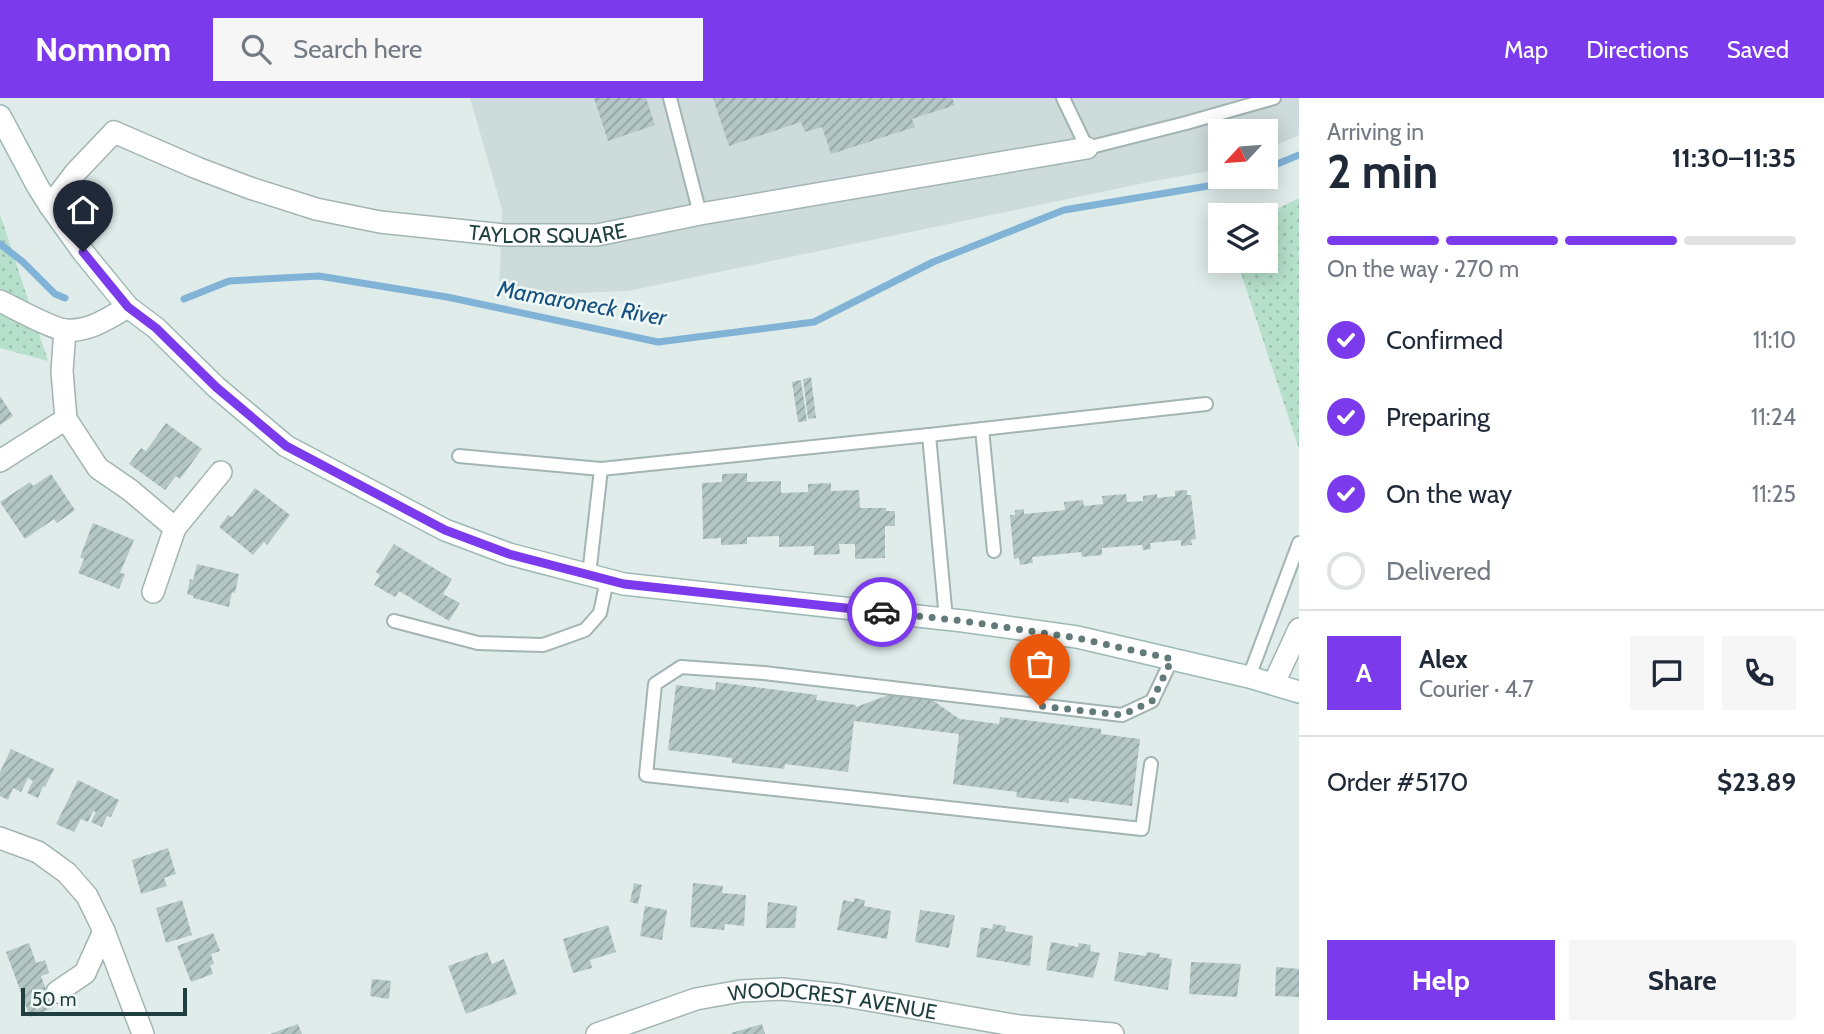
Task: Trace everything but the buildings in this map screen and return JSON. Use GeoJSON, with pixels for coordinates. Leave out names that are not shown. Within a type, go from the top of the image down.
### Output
{"type":"FeatureCollection","features":[{"type":"Feature","properties":{"kind":"street"},"geometry":{"type":"LineString","coordinates":[[0,116],[50,206],[128,307],[156,328],[216,387],[286,446],[445,530],[509,554],[624,584],[946,619],[1077,638],[1274,683],[1299,692]]}},
{"type":"Feature","properties":{"kind":"street","name":"TAYLOR SQUARE"},"geometry":{"type":"LineString","coordinates":[[50,206],[75,173],[114,132],[250,188],[316,209],[380,222],[504,234],[597,235],[700,214],[1087,148]]}},
{"type":"Feature","properties":{"kind":"street"},"geometry":{"type":"LineString","coordinates":[[0,301],[65,330],[100,323],[128,307]]}},
{"type":"Feature","properties":{"kind":"street"},"geometry":{"type":"LineString","coordinates":[[65,330],[62,371],[66,419],[98,468],[130,490],[175,528]]}},
{"type":"Feature","properties":{"kind":"street"},"geometry":{"type":"LineString","coordinates":[[0,461],[66,419]]}},
{"type":"Feature","properties":{"kind":"street"},"geometry":{"type":"LineString","coordinates":[[153,592],[175,528],[221,472]]}},
{"type":"Feature","properties":{"kind":"street"},"geometry":{"type":"LineString","coordinates":[[1274,683],[1299,629]]}},
{"type":"Feature","properties":{"kind":"street"},"geometry":{"type":"LineString","coordinates":[[0,838],[38,852],[67,873],[87,896],[104,931],[143,1034]]}},
{"type":"Feature","properties":{"kind":"street"},"geometry":{"type":"LineString","coordinates":[[58,992],[85,973],[104,931]]}},
{"type":"Feature","properties":{"kind":"street","name":"WOODCREST AVENUE"},"geometry":{"type":"LineString","coordinates":[[597,1034],[696,999],[740,991],[782,989],[840,995],[1019,1026],[1113,1034]]}},
{"type":"Feature","properties":{"kind":"lane"},"geometry":{"type":"LineString","coordinates":[[670,98],[700,214]]}},
{"type":"Feature","properties":{"kind":"lane"},"geometry":{"type":"LineString","coordinates":[[1063,98],[1087,148],[1274,98]]}},
{"type":"Feature","properties":{"kind":"lane"},"geometry":{"type":"LineString","coordinates":[[459,456],[601,469],[1206,404]]}},
{"type":"Feature","properties":{"kind":"lane"},"geometry":{"type":"LineString","coordinates":[[982,429],[994,551]]}},
{"type":"Feature","properties":{"kind":"lane"},"geometry":{"type":"LineString","coordinates":[[929,435],[946,619]]}},
{"type":"Feature","properties":{"kind":"lane"},"geometry":{"type":"LineString","coordinates":[[394,621],[478,643],[543,645],[585,630],[600,613],[598,577],[601,469]]}},
{"type":"Feature","properties":{"kind":"lane"},"geometry":{"type":"LineString","coordinates":[[1249,677],[1299,543]]}},
{"type":"Feature","properties":{"kind":"lane"},"geometry":{"type":"LineString","coordinates":[[1151,764],[1142,829],[646,775],[655,684],[681,667],[764,673],[1122,715],[1152,701],[1172,659]]}},
{"type":"Feature","properties":{"kind":"shaded area"},"geometry":{"type":"Polygon","coordinates":[[[470,98],[1299,98],[1299,135],[1278,144],[1278,119],[1208,119],[1208,171],[628,291],[499,296],[502,209],[470,98]]]}},
{"type":"Feature","properties":{"kind":"green space"},"geometry":{"type":"Polygon","coordinates":[[[1299,198],[1299,449],[1241,273],[1278,273],[1278,208],[1299,198]]]}},
{"type":"Feature","properties":{"kind":"green space"},"geometry":{"type":"Polygon","coordinates":[[[1,217],[48,361],[0,348],[1,217]]]}},
{"type":"Feature","properties":{"kind":"waterway","name":"Mamaroneck River"},"geometry":{"type":"LineString","coordinates":[[1278,164],[1299,155]]}},
{"type":"Feature","properties":{"kind":"waterway","name":"Mamaroneck River"},"geometry":{"type":"LineString","coordinates":[[184,299],[229,281],[319,276],[447,297],[658,342],[814,322],[933,262],[1064,210],[1208,186]]}},
{"type":"Feature","properties":{"kind":"waterway","name":"Mamaroneck River"},"geometry":{"type":"LineString","coordinates":[[0,244],[23,262],[55,294],[65,298]]}},
{"type":"Feature","properties":{"kind":"way so far"},"geometry":{"type":"LineString","coordinates":[[882,612],[1077,638],[1172,659],[1152,701],[1122,715],[1040,706]]}},
{"type":"Feature","properties":{"kind":"route"},"geometry":{"type":"LineString","coordinates":[[83,252],[128,307],[156,328],[216,387],[286,446],[445,530],[509,554],[624,584],[882,612]]}}]}
